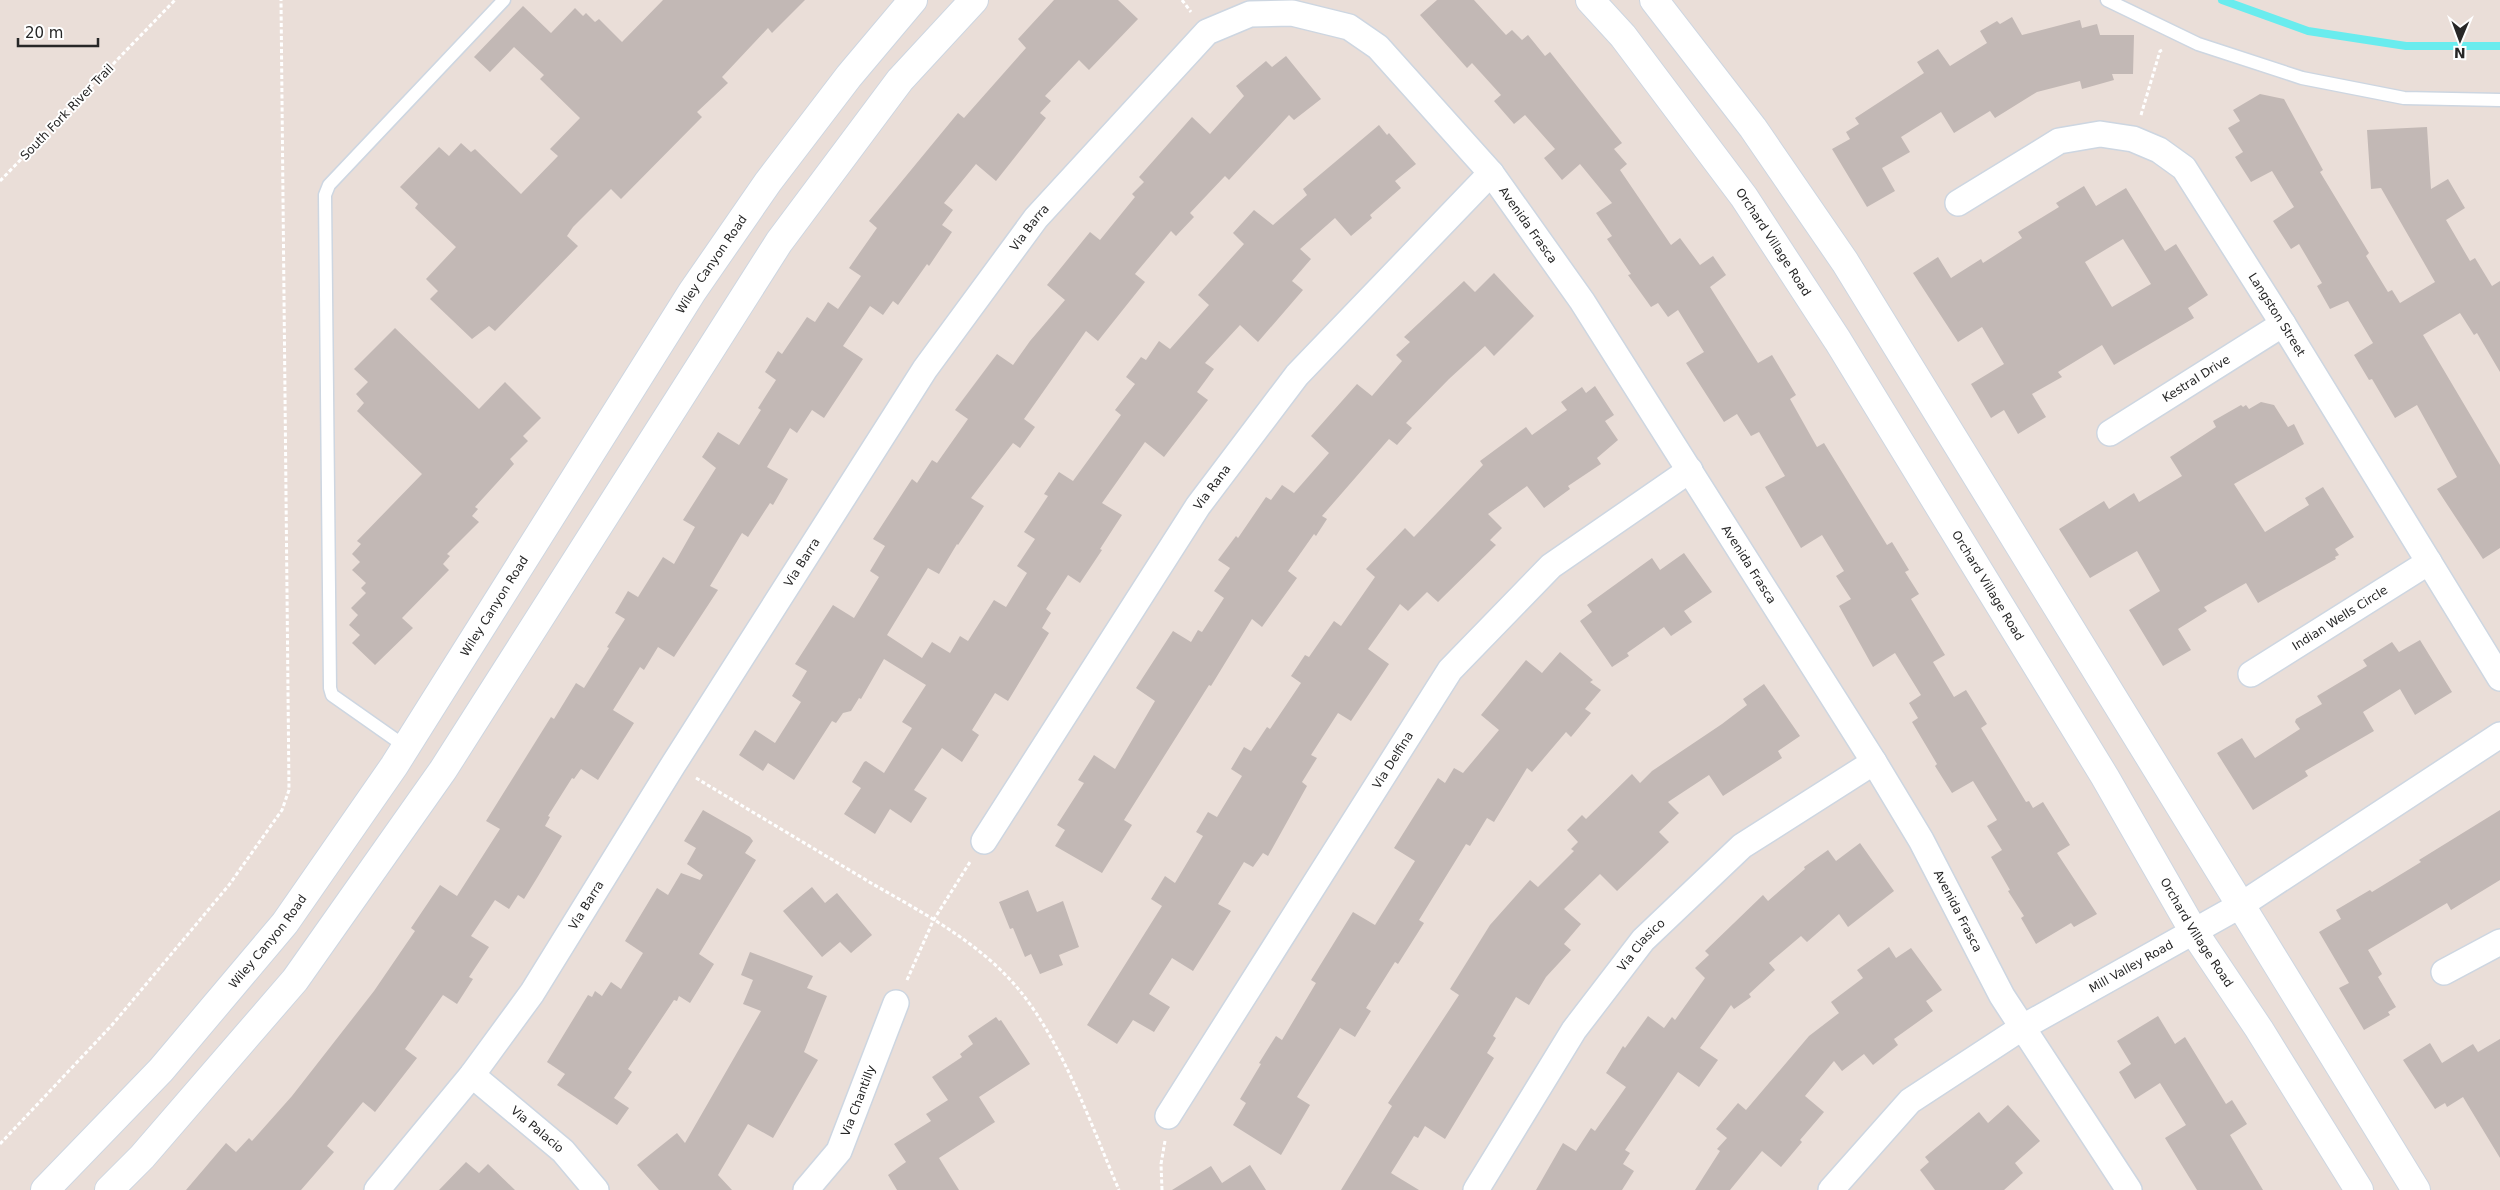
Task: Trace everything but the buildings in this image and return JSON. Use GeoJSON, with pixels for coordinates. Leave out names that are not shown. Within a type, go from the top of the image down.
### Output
{"type":"FeatureCollection","features":[{"type":"Feature","properties":{"kind":"main road","name":"Wiley Canyon Road"},"geometry":{"type":"LineString","coordinates":[[45,1190],[161,1070],[285,923],[406,746],[692,292],[768,182],[849,76],[913,0]]}},
{"type":"Feature","properties":{"kind":"main road"},"geometry":{"type":"LineString","coordinates":[[109,1190],[142,1157],[295,980],[443,770],[605,512],[779,242],[900,80],[974,0]]}},
{"type":"Feature","properties":{"kind":"main road","name":"Orchard Village Road"},"geometry":{"type":"LineString","coordinates":[[1590,0],[1622,36],[1744,198],[1838,341],[2105,777],[2194,932],[2259,1029],[2359,1190]]}},
{"type":"Feature","properties":{"kind":"main road"},"geometry":{"type":"LineString","coordinates":[[1654,0],[1753,128],[1846,262],[2416,1190]]}},
{"type":"Feature","properties":{"kind":"main road"},"geometry":{"type":"LineString","coordinates":[[406,746],[443,770]]}},
{"type":"Feature","properties":{"kind":"street","name":"Avenida Frasca"},"geometry":{"type":"LineString","coordinates":[[1292,13],[1349,27],[1378,47],[1491,173],[1582,301],[1874,762],[1921,840],[2002,996],[2129,1190]]}},
{"type":"Feature","properties":{"kind":"street","name":"Via Barra"},"geometry":{"type":"LineString","coordinates":[[378,1190],[472,1074],[532,993],[673,765],[925,369],[1036,218],[1207,32],[1250,14],[1292,13]]}},
{"type":"Feature","properties":{"kind":"street","name":"Langston Street"},"geometry":{"type":"LineString","coordinates":[[1958,203],[2059,141],[2100,134],[2133,139],[2159,150],[2184,168],[2283,324],[2500,678]]}},
{"type":"Feature","properties":{"kind":"street","name":"Via Rana"},"geometry":{"type":"LineString","coordinates":[[984,841],[1198,506],[1297,375],[1491,173]]}},
{"type":"Feature","properties":{"kind":"street","name":"Kestral Drive"},"geometry":{"type":"LineString","coordinates":[[2110,433],[2283,324]]}},
{"type":"Feature","properties":{"kind":"street","name":"Via Delfina"},"geometry":{"type":"LineString","coordinates":[[1168,1116],[1450,670],[1552,566],[1690,470]]}},
{"type":"Feature","properties":{"kind":"street","name":"Indian Wells Circle"},"geometry":{"type":"LineString","coordinates":[[2251,674],[2429,562]]}},
{"type":"Feature","properties":{"kind":"street","name":"Mill Valley Road"},"geometry":{"type":"LineString","coordinates":[[1831,1190],[1910,1102],[2023,1028],[2242,905],[2500,735]]}},
{"type":"Feature","properties":{"kind":"street","name":"Via Clasico"},"geometry":{"type":"LineString","coordinates":[[1476,1190],[1574,1030],[1643,940],[1742,846],[1874,762]]}},
{"type":"Feature","properties":{"kind":"street"},"geometry":{"type":"LineString","coordinates":[[2444,972],[2500,942]]}},
{"type":"Feature","properties":{"kind":"street","name":"Via Chantilly"},"geometry":{"type":"LineString","coordinates":[[806,1190],[839,1151],[896,1003]]}},
{"type":"Feature","properties":{"kind":"street","name":"Via Palacio"},"geometry":{"type":"LineString","coordinates":[[472,1074],[563,1151],[596,1190]]}},
{"type":"Feature","properties":{"kind":"lane"},"geometry":{"type":"LineString","coordinates":[[406,746],[332,695],[330,688],[325,196],[329,185],[504,0]]}},
{"type":"Feature","properties":{"kind":"lane"},"geometry":{"type":"LineString","coordinates":[[2107,0],[2198,44],[2302,78],[2404,98],[2500,100]]}},
{"type":"Feature","properties":{"kind":"path","name":"South Fork River Trail"},"geometry":{"type":"LineString","coordinates":[[0,181],[175,0]]}},
{"type":"Feature","properties":{"kind":"path"},"geometry":{"type":"LineString","coordinates":[[0,1144],[112,1025],[229,885],[282,810],[289,790],[281,0]]}},
{"type":"Feature","properties":{"kind":"path"},"geometry":{"type":"LineString","coordinates":[[673,765],[968,942],[1020,991],[1041,1023],[1074,1085],[1119,1190]]}},
{"type":"Feature","properties":{"kind":"path"},"geometry":{"type":"LineString","coordinates":[[896,1003],[933,921],[984,841]]}},
{"type":"Feature","properties":{"kind":"path"},"geometry":{"type":"LineString","coordinates":[[1162,1190],[1161,1164],[1168,1116]]}},
{"type":"Feature","properties":{"kind":"waterway"},"geometry":{"type":"LineString","coordinates":[[2222,0],[2308,31],[2406,46],[2500,46]]}}]}
